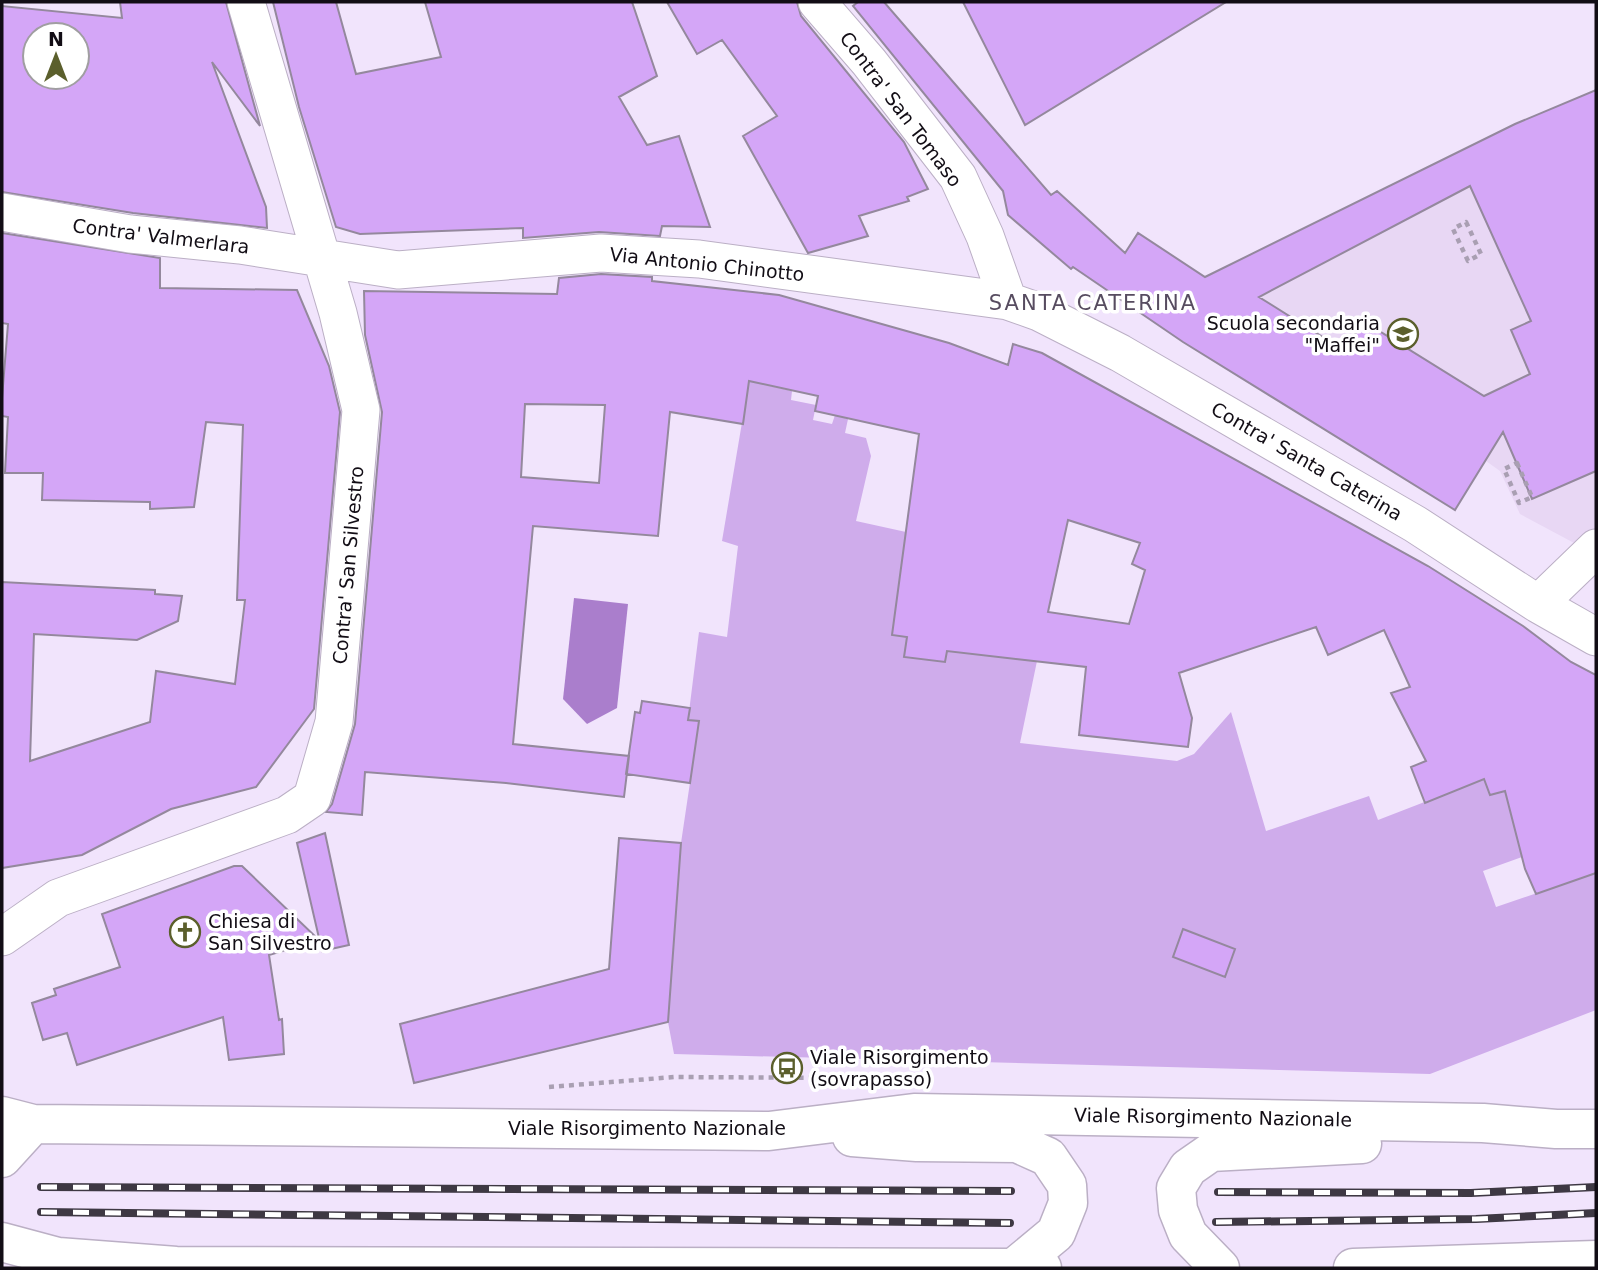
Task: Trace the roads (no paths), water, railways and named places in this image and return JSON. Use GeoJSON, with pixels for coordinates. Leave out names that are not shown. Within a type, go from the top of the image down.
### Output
{"type":"FeatureCollection","features":[{"type":"Feature","properties":{"kind":"main road","name":"Viale Risorgimento Nazionale"},"geometry":{"type":"LineString","coordinates":[[2,1158],[12,1125],[769,1130],[914,1113],[1483,1123],[1556,1129],[1596,1129]]}},
{"type":"Feature","properties":{"kind":"main road"},"geometry":{"type":"LineString","coordinates":[[1220,1268],[1188,1235],[1178,1210],[1176,1188],[1188,1168],[1211,1152],[1490,1139],[1556,1129]]}},
{"type":"Feature","properties":{"kind":"main road"},"geometry":{"type":"LineString","coordinates":[[2,1242],[58,1256],[163,1267],[1028,1268],[1056,1233],[1068,1203],[1067,1185],[1048,1157],[1017,1143],[917,1142],[769,1130]]}},
{"type":"Feature","properties":{"kind":"main road"},"geometry":{"type":"LineString","coordinates":[[1353,1268],[1596,1260]]}},
{"type":"Feature","properties":{"kind":"street","name":"Contra' San Silvestro"},"geometry":{"type":"LineString","coordinates":[[2,937],[58,898],[288,814],[312,798],[334,722],[361,410],[338,313],[247,2]]}},
{"type":"Feature","properties":{"kind":"street","name":"Contra' San Tomaso"},"geometry":{"type":"LineString","coordinates":[[817,2],[869,62],[958,177],[985,236],[1008,301]]}},
{"type":"Feature","properties":{"kind":"street","name":"Contra' Valmerlara"},"geometry":{"type":"LineString","coordinates":[[2,212],[130,234],[321,257]]}},
{"type":"Feature","properties":{"kind":"street","name":"Via Antonio Chinotto"},"geometry":{"type":"LineString","coordinates":[[321,257],[398,270],[601,253],[699,259],[1008,301]]}},
{"type":"Feature","properties":{"kind":"street","name":"Contra' Santa Caterina"},"geometry":{"type":"LineString","coordinates":[[1008,301],[1039,312],[1120,353],[1415,524],[1538,604],[1596,637]]}},
{"type":"Feature","properties":{"kind":"street"},"geometry":{"type":"LineString","coordinates":[[1538,604],[1596,548]]}},
{"type":"Feature","properties":{"kind":"railway"},"geometry":{"type":"LineString","coordinates":[[41,1187],[1011,1191]]}},
{"type":"Feature","properties":{"kind":"railway"},"geometry":{"type":"LineString","coordinates":[[1218,1192],[1471,1193],[1596,1187]]}},
{"type":"Feature","properties":{"kind":"railway"},"geometry":{"type":"LineString","coordinates":[[41,1212],[1010,1223]]}},
{"type":"Feature","properties":{"kind":"railway"},"geometry":{"type":"LineString","coordinates":[[1216,1222],[1476,1219],[1596,1213]]}},
{"type":"Feature","properties":{"kind":"place","name":"Scuola secondaria \"Maffei\""},"geometry":{"type":"Point","coordinates":[1403,334]}},
{"type":"Feature","properties":{"kind":"place","name":"Chiesa di San Silvestro"},"geometry":{"type":"Point","coordinates":[185,932]}},
{"type":"Feature","properties":{"kind":"place","name":"Viale Risorgimento (sovrapasso)"},"geometry":{"type":"Point","coordinates":[787,1068]}},
{"type":"Feature","properties":{"kind":"district","name":"SANTA CATERINA"},"geometry":{"type":"Point","coordinates":[1093,303]}}]}
